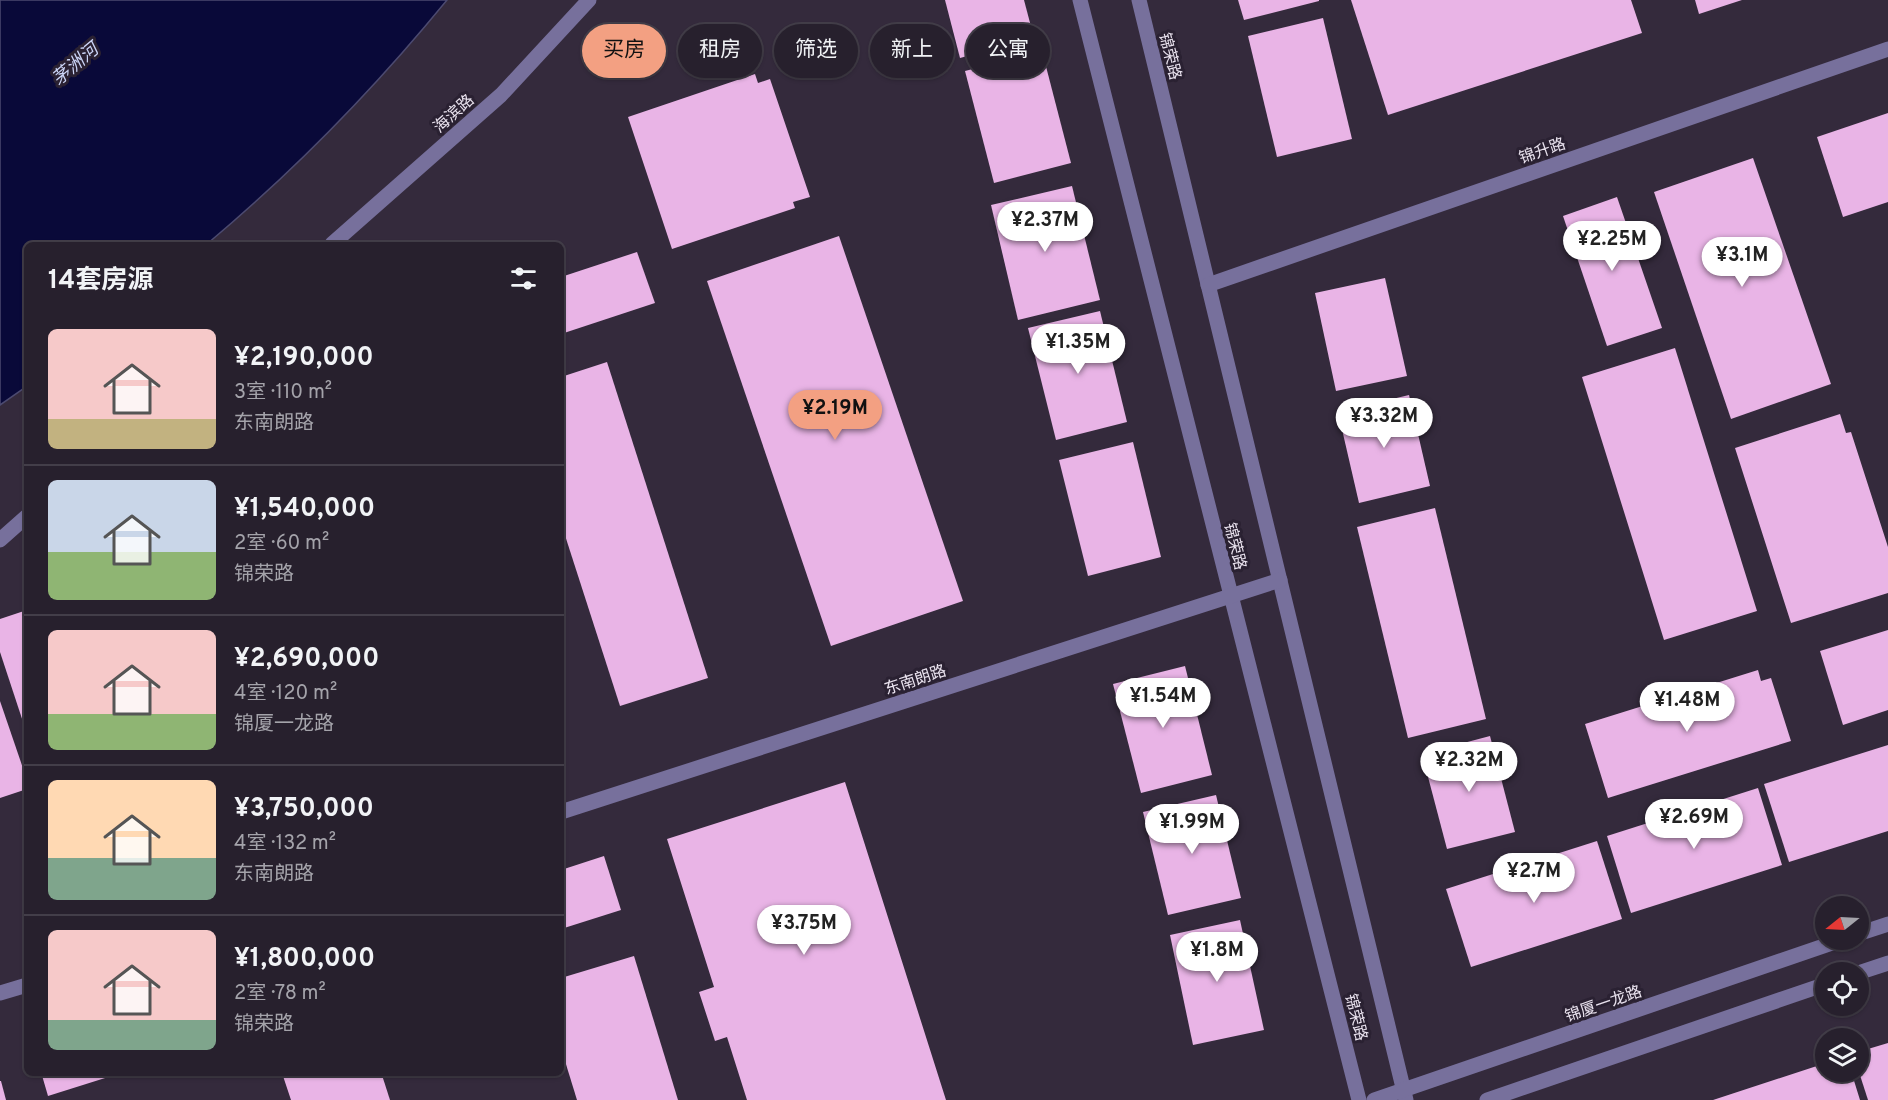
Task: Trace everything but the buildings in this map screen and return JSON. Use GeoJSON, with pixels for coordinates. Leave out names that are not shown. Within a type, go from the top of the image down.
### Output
{"type":"FeatureCollection","features":[{"type":"Feature","properties":{"kind":"street","name":"海滨路"},"geometry":{"type":"LineString","coordinates":[[334,242],[501,94],[589,0]]}},
{"type":"Feature","properties":{"kind":"street","name":"锦荣路"},"geometry":{"type":"LineString","coordinates":[[1080,0],[1359,1100]]}},
{"type":"Feature","properties":{"kind":"street","name":"锦荣路"},"geometry":{"type":"LineString","coordinates":[[1139,0],[1405,1095]]}},
{"type":"Feature","properties":{"kind":"street","name":"锦升路"},"geometry":{"type":"LineString","coordinates":[[1208,285],[1888,48]]}},
{"type":"Feature","properties":{"kind":"street"},"geometry":{"type":"LineString","coordinates":[[0,540],[24,519]]}},
{"type":"Feature","properties":{"kind":"street","name":"东南朗路"},"geometry":{"type":"LineString","coordinates":[[564,811],[1280,580]]}},
{"type":"Feature","properties":{"kind":"street"},"geometry":{"type":"LineString","coordinates":[[1869,930],[1888,924]]}},
{"type":"Feature","properties":{"kind":"street","name":"锦厦一龙路"},"geometry":{"type":"LineString","coordinates":[[1374,1100],[1405,1095],[1815,949]]}},
{"type":"Feature","properties":{"kind":"street"},"geometry":{"type":"LineString","coordinates":[[1869,969],[1888,963]]}},
{"type":"Feature","properties":{"kind":"street"},"geometry":{"type":"LineString","coordinates":[[0,993],[24,986]]}},
{"type":"Feature","properties":{"kind":"street"},"geometry":{"type":"LineString","coordinates":[[1487,1100],[1815,988]]}},
{"type":"Feature","properties":{"kind":"water","name":"茅洲河"},"geometry":{"type":"Polygon","coordinates":[[[0,0],[447,0],[333,128],[209,242],[24,242],[24,388],[0,405],[0,0]]]}}]}
